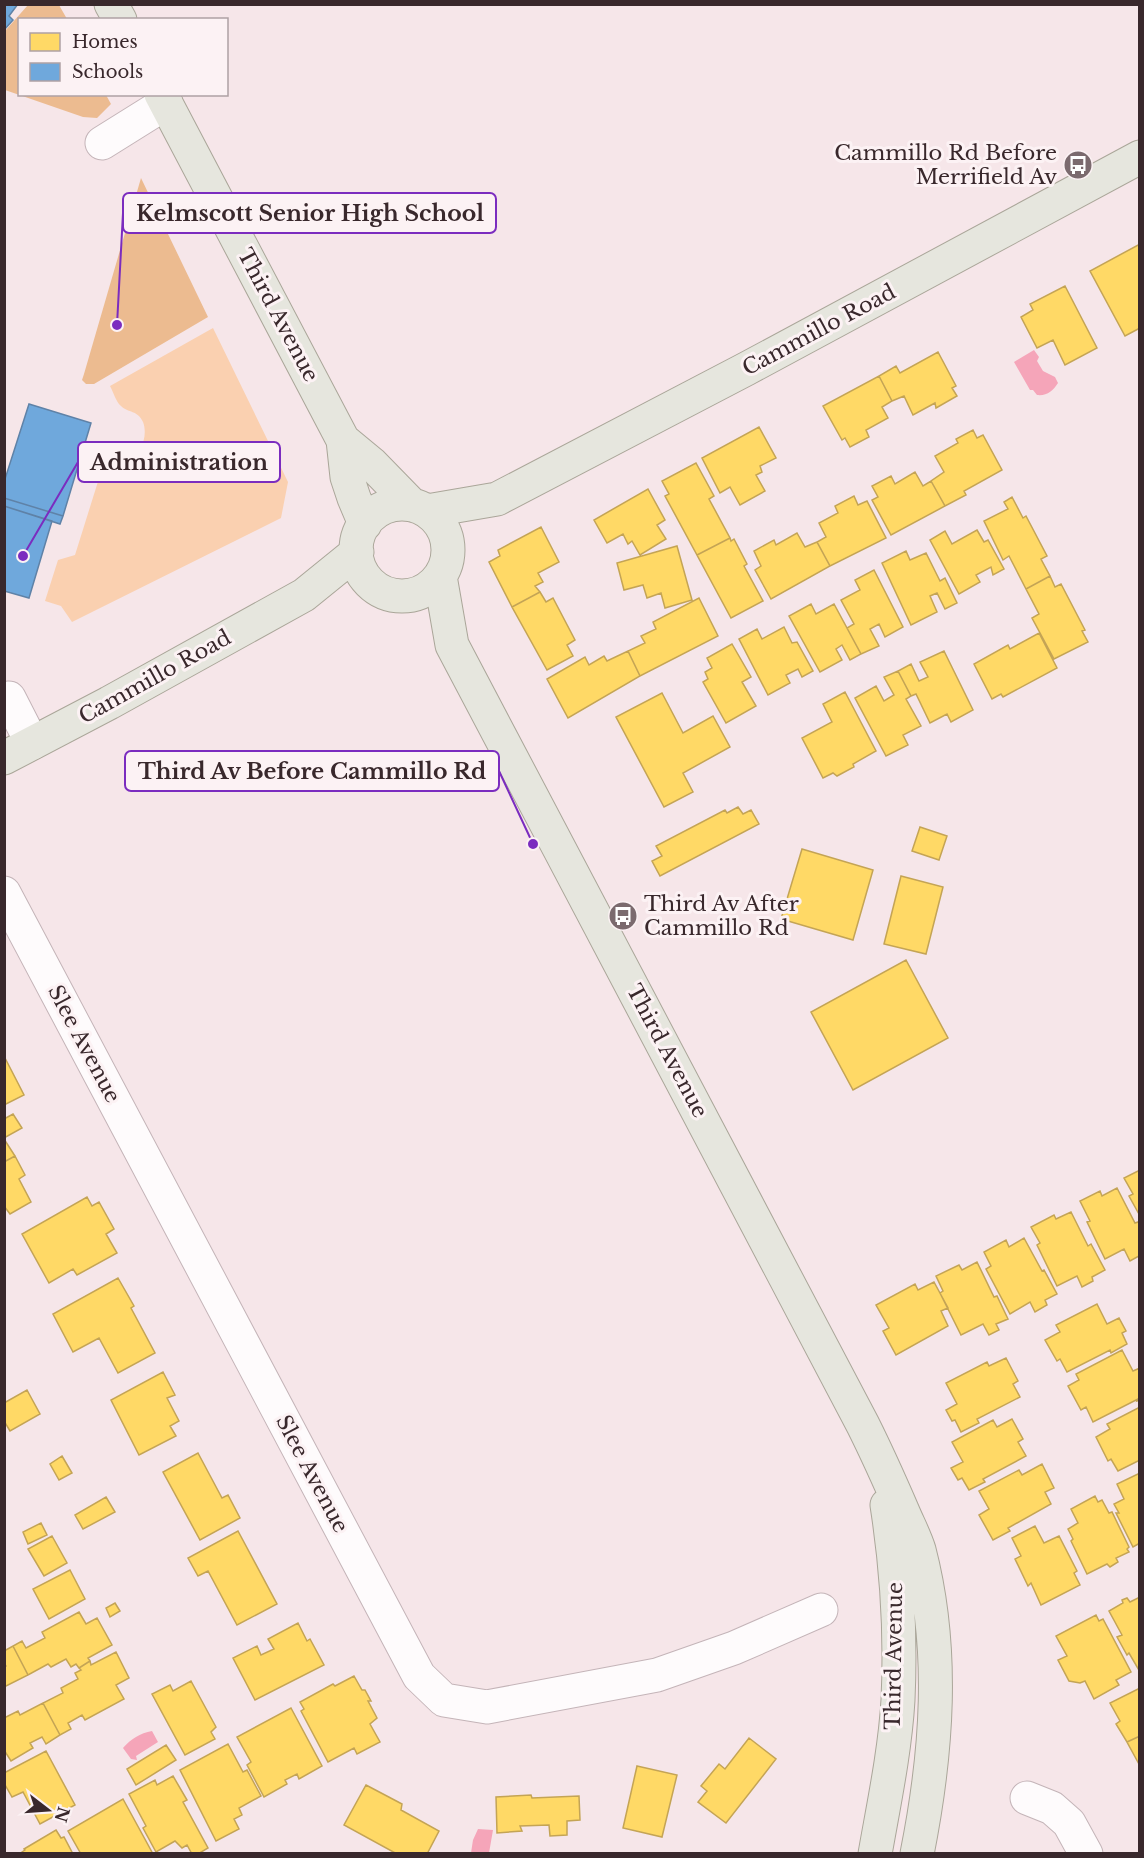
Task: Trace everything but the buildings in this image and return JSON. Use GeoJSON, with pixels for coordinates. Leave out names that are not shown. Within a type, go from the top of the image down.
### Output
{"type":"FeatureCollection","features":[{"type":"Feature","properties":{"kind":"main road"},"geometry":{"type":"LineString","coordinates":[[111,4],[119,18]]}},
{"type":"Feature","properties":{"kind":"main road","name":"Third Avenue"},"geometry":{"type":"LineString","coordinates":[[164,99],[343,440],[347,477],[354,498],[361,538]]}},
{"type":"Feature","properties":{"kind":"main road","name":"Cammillo Road"},"geometry":{"type":"LineString","coordinates":[[420,508],[498,499],[746,369],[1140,157]]}},
{"type":"Feature","properties":{"kind":"main road","name":"Third Avenue"},"geometry":{"type":"LineString","coordinates":[[343,440],[420,508]]}},
{"type":"Feature","properties":{"kind":"main road","name":"Cammillo Road"},"geometry":{"type":"LineString","coordinates":[[444,564],[498,499]]}},
{"type":"Feature","properties":{"kind":"main road"},"geometry":{"type":"LineString","coordinates":[[396,504],[420,508],[437,520],[443,529],[447,539],[444,564],[430,586],[421,592],[410,595],[385,591],[364,575],[359,566],[361,538],[374,514],[384,508],[396,504]]}},
{"type":"Feature","properties":{"kind":"main road","name":"Cammillo Road"},"geometry":{"type":"LineString","coordinates":[[18,750],[304,596],[361,538]]}},
{"type":"Feature","properties":{"kind":"main road","name":"Third Avenue"},"geometry":{"type":"LineString","coordinates":[[444,564],[452,645],[757,1220],[880,1458],[918,1547],[929,1596],[934,1646],[936,1718],[931,1771],[917,1854]]}},
{"type":"Feature","properties":{"kind":"main road","name":"Third Avenue"},"geometry":{"type":"LineString","coordinates":[[385,591],[452,645]]}},
{"type":"Feature","properties":{"kind":"main road","name":"Cammillo Road"},"geometry":{"type":"LineString","coordinates":[[304,596],[385,591]]}},
{"type":"Feature","properties":{"kind":"main road","name":"Third Avenue"},"geometry":{"type":"LineString","coordinates":[[875,1854],[898,1701],[899,1640],[894,1544],[880,1458]]}},
{"type":"Feature","properties":{"kind":"street"},"geometry":{"type":"LineString","coordinates":[[102,143],[164,99]]}},
{"type":"Feature","properties":{"kind":"street"},"geometry":{"type":"LineString","coordinates":[[9,698],[18,750]]}},
{"type":"Feature","properties":{"kind":"street","name":"Slee Avenue"},"geometry":{"type":"LineString","coordinates":[[4,893],[419,1676],[444,1700],[487,1707],[657,1675],[734,1648],[821,1610]]}},
{"type":"Feature","properties":{"kind":"street"},"geometry":{"type":"LineString","coordinates":[[1027,1798],[1052,1808],[1069,1822],[1086,1854]]}},
{"type":"Feature","properties":{"kind":"shaded area"},"geometry":{"type":"Polygon","coordinates":[[[28,5],[59,5],[66,18],[18,18],[18,94],[5,90],[5,31],[28,5]]]}},
{"type":"Feature","properties":{"kind":"shaded area"},"geometry":{"type":"Polygon","coordinates":[[[22,96],[107,96],[111,104],[97,118],[83,117],[22,96]]]}},
{"type":"Feature","properties":{"kind":"shaded area"},"geometry":{"type":"Polygon","coordinates":[[[141,178],[208,317],[94,384],[86,384],[82,380],[141,178]]]}},
{"type":"Feature","properties":{"kind":"shaded area"},"geometry":{"type":"Polygon","coordinates":[[[213,328],[288,482],[281,518],[72,622],[61,606],[45,601],[58,560],[75,555],[106,456],[120,459],[134,456],[143,443],[145,433],[141,418],[119,404],[110,386],[213,328]]]}},
{"type":"Feature","properties":{"kind":"shaded area"},"geometry":{"type":"Polygon","coordinates":[[[1034,350],[1039,357],[1037,361],[1043,371],[1055,377],[1058,383],[1052,391],[1044,395],[1037,395],[1030,390],[1014,362],[1034,350]]]}},
{"type":"Feature","properties":{"kind":"shaded area"},"geometry":{"type":"Polygon","coordinates":[[[152,1731],[158,1742],[136,1756],[137,1760],[131,1759],[123,1748],[136,1737],[152,1731]]]}},
{"type":"Feature","properties":{"kind":"shaded area"},"geometry":{"type":"Polygon","coordinates":[[[478,1829],[493,1830],[489,1853],[471,1853],[478,1829]]]}},
{"type":"Feature","properties":{"kind":"place","name":"Cammillo Rd Before Merrifield Av"},"geometry":{"type":"Point","coordinates":[1078,165]}},
{"type":"Feature","properties":{"kind":"place","name":"Kelmscott Senior High School"},"geometry":{"type":"Point","coordinates":[117,325]}},
{"type":"Feature","properties":{"kind":"place","name":"Administration"},"geometry":{"type":"Point","coordinates":[23,556]}},
{"type":"Feature","properties":{"kind":"place","name":"Third Av Before Cammillo Rd"},"geometry":{"type":"Point","coordinates":[533,844]}},
{"type":"Feature","properties":{"kind":"place","name":"Third Av After Cammillo Rd"},"geometry":{"type":"Point","coordinates":[623,916]}}]}
